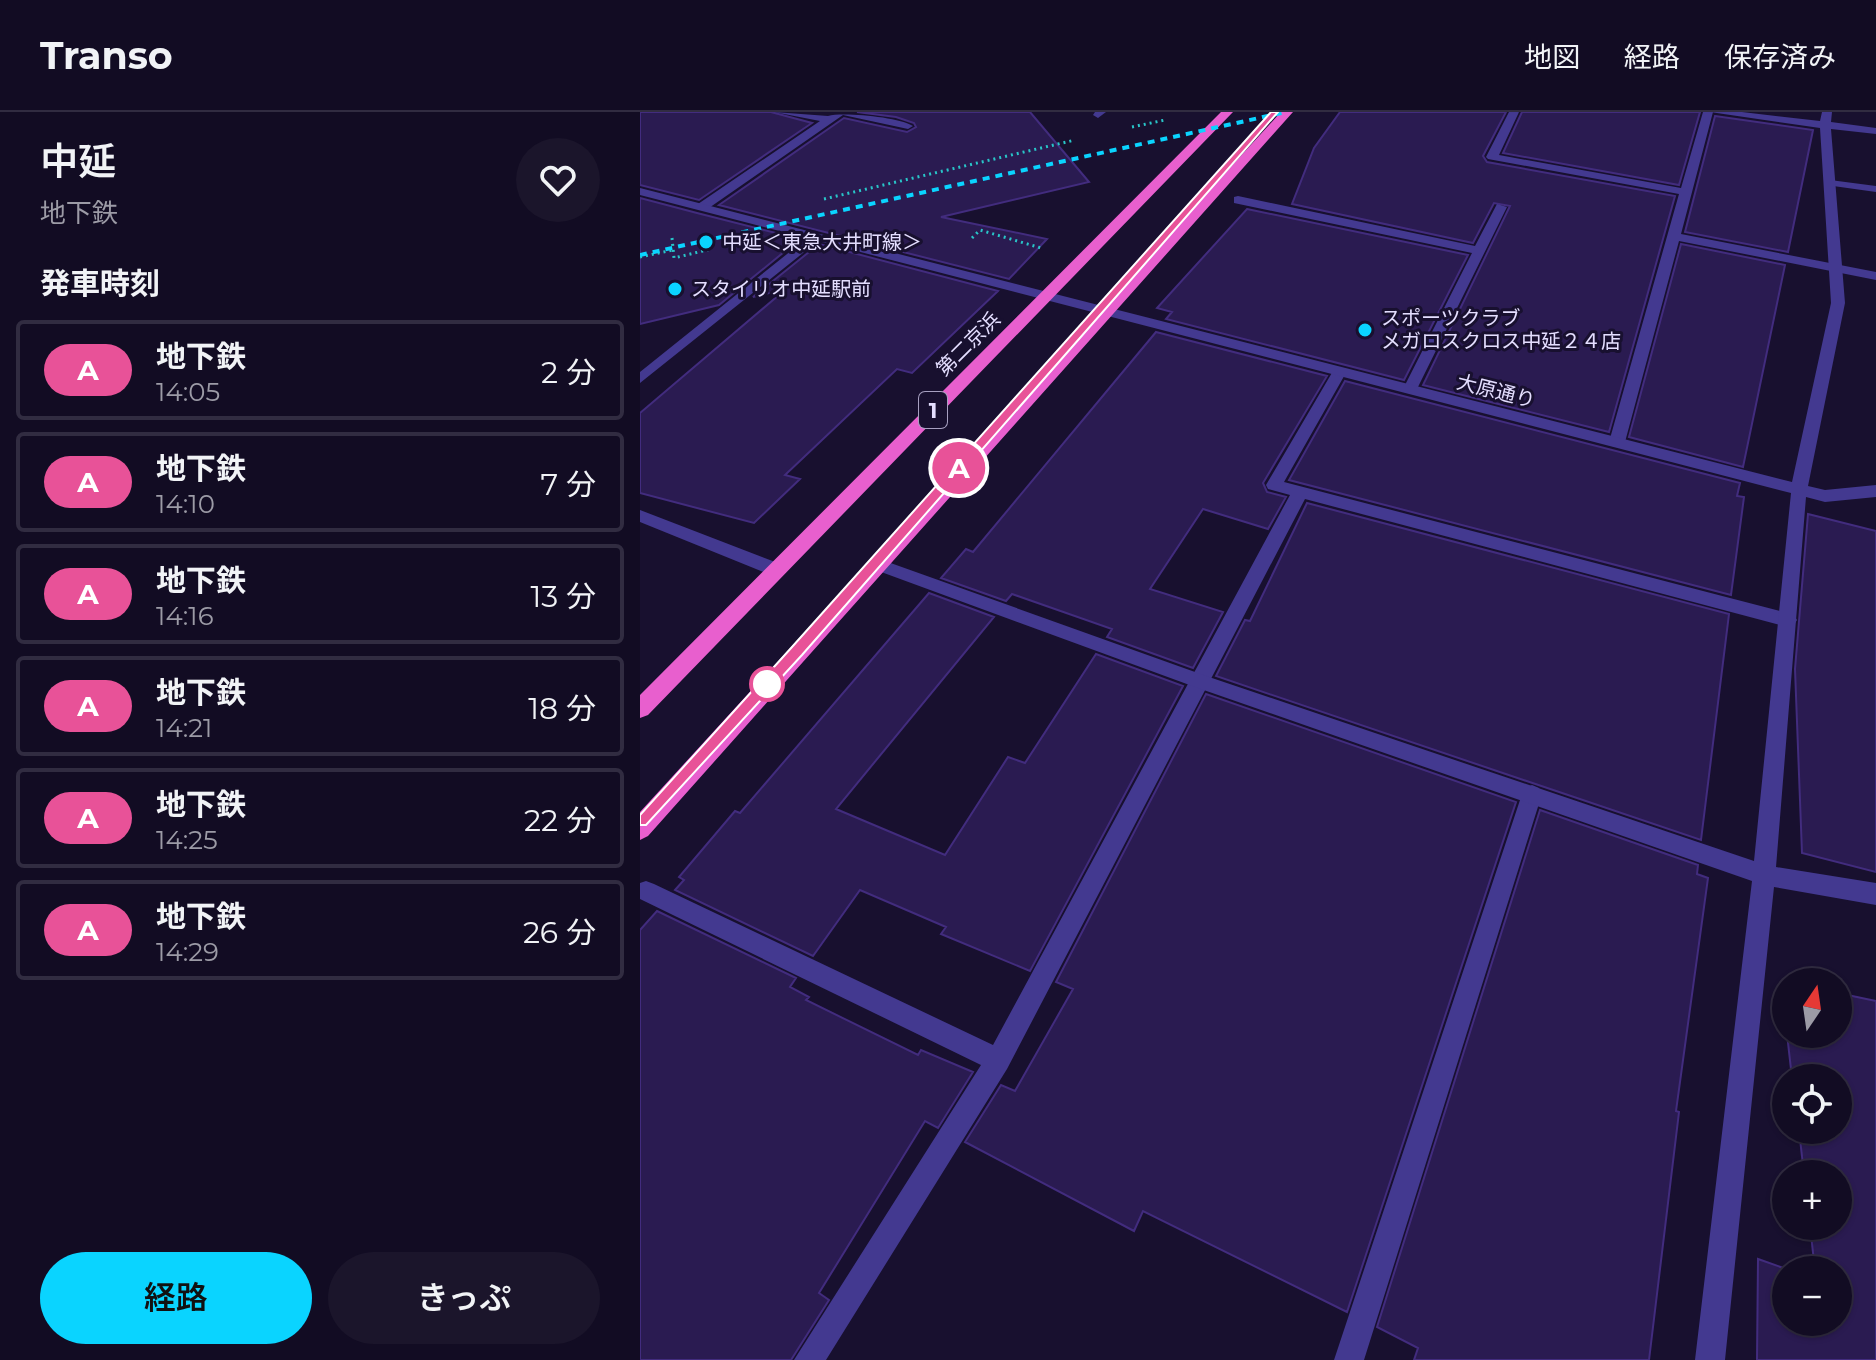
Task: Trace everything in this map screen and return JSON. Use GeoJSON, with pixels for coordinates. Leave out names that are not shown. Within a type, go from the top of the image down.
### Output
{"type":"FeatureCollection","features":[{"type":"Feature","properties":{"kind":"highway","name":"第二京浜"},"geometry":{"type":"LineString","coordinates":[[640,709],[1227,112]]}},
{"type":"Feature","properties":{"kind":"highway"},"geometry":{"type":"LineString","coordinates":[[640,829],[1287,112]]}},
{"type":"Feature","properties":{"kind":"street"},"geometry":{"type":"LineString","coordinates":[[779,112],[831,120]]}},
{"type":"Feature","properties":{"kind":"street"},"geometry":{"type":"LineString","coordinates":[[702,207],[842,112],[908,126]]}},
{"type":"Feature","properties":{"kind":"street"},"geometry":{"type":"LineString","coordinates":[[1514,112],[1492,157],[1686,192]]}},
{"type":"Feature","properties":{"kind":"street"},"geometry":{"type":"LineString","coordinates":[[1617,442],[1708,112]]}},
{"type":"Feature","properties":{"kind":"street"},"geometry":{"type":"LineString","coordinates":[[1715,112],[1826,119],[1876,131]]}},
{"type":"Feature","properties":{"kind":"street"},"geometry":{"type":"LineString","coordinates":[[1710,1360],[1764,875],[1799,489],[1838,303],[1826,119]]}},
{"type":"Feature","properties":{"kind":"street"},"geometry":{"type":"LineString","coordinates":[[1830,183],[1876,189]]}},
{"type":"Feature","properties":{"kind":"street","name":"大原通り"},"geometry":{"type":"LineString","coordinates":[[640,191],[1825,496],[1876,491]]}},
{"type":"Feature","properties":{"kind":"street"},"geometry":{"type":"LineString","coordinates":[[1238,200],[1479,251]]}},
{"type":"Feature","properties":{"kind":"street"},"geometry":{"type":"LineString","coordinates":[[1410,389],[1501,207]]}},
{"type":"Feature","properties":{"kind":"street"},"geometry":{"type":"LineString","coordinates":[[1674,236],[1876,276]]}},
{"type":"Feature","properties":{"kind":"street"},"geometry":{"type":"LineString","coordinates":[[640,379],[815,237]]}},
{"type":"Feature","properties":{"kind":"street"},"geometry":{"type":"LineString","coordinates":[[1340,371],[1274,485],[1788,620]]}},
{"type":"Feature","properties":{"kind":"street"},"geometry":{"type":"LineString","coordinates":[[809,1360],[998,1060],[1202,682],[1300,492]]}},
{"type":"Feature","properties":{"kind":"street"},"geometry":{"type":"LineString","coordinates":[[640,516],[777,570]]}},
{"type":"Feature","properties":{"kind":"street"},"geometry":{"type":"LineString","coordinates":[[879,565],[1202,682],[1764,875],[1876,894]]}},
{"type":"Feature","properties":{"kind":"street"},"geometry":{"type":"LineString","coordinates":[[1349,1360],[1532,794]]}},
{"type":"Feature","properties":{"kind":"street"},"geometry":{"type":"LineString","coordinates":[[646,891],[998,1060]]}},
{"type":"Feature","properties":{"kind":"path"},"geometry":{"type":"LineString","coordinates":[[1128,128],[1174,117]]}},
{"type":"Feature","properties":{"kind":"path"},"geometry":{"type":"LineString","coordinates":[[822,199],[1082,139]]}},
{"type":"Feature","properties":{"kind":"path"},"geometry":{"type":"LineString","coordinates":[[971,239],[980,230],[1046,249]]}},
{"type":"Feature","properties":{"kind":"path"},"geometry":{"type":"LineString","coordinates":[[640,257],[673,250],[674,258],[712,249]]}},
{"type":"Feature","properties":{"kind":"building"},"geometry":{"type":"Polygon","coordinates":[[[640,112],[771,112],[812,123],[699,200],[640,185],[640,112]]]}},
{"type":"Feature","properties":{"kind":"building"},"geometry":{"type":"Polygon","coordinates":[[[857,112],[1030,112],[1089,182],[941,217],[1047,239],[1009,279],[719,205],[844,118],[907,132],[916,127],[914,123],[896,117],[857,112]]]}},
{"type":"Feature","properties":{"kind":"building"},"geometry":{"type":"Polygon","coordinates":[[[1340,112],[1506,112],[1483,156],[1487,162],[1675,196],[1609,432],[1423,385],[1510,206],[1494,203],[1473,243],[1292,204],[1314,148],[1340,112]]]}},
{"type":"Feature","properties":{"kind":"building"},"geometry":{"type":"Polygon","coordinates":[[[1522,112],[1700,112],[1679,185],[1503,153],[1522,112]]]}},
{"type":"Feature","properties":{"kind":"building"},"geometry":{"type":"Polygon","coordinates":[[[1715,116],[1813,130],[1788,252],[1685,232],[1715,116]]]}},
{"type":"Feature","properties":{"kind":"building"},"geometry":{"type":"Polygon","coordinates":[[[640,198],[800,239],[719,305],[640,324],[640,198]]]}},
{"type":"Feature","properties":{"kind":"building"},"geometry":{"type":"Polygon","coordinates":[[[1247,209],[1468,255],[1404,380],[1166,319],[1172,312],[1157,308],[1247,209]]]}},
{"type":"Feature","properties":{"kind":"building"},"geometry":{"type":"Polygon","coordinates":[[[819,244],[998,291],[912,373],[897,369],[785,475],[800,479],[754,523],[640,493],[640,413],[786,289],[753,297],[819,244]]]}},
{"type":"Feature","properties":{"kind":"building"},"geometry":{"type":"Polygon","coordinates":[[[1681,244],[1785,265],[1743,467],[1629,437],[1681,244]]]}},
{"type":"Feature","properties":{"kind":"building"},"geometry":{"type":"Polygon","coordinates":[[[1156,332],[1327,376],[1263,483],[1267,492],[1286,497],[1268,529],[1203,509],[1150,589],[1223,612],[1193,668],[1107,637],[1112,629],[1012,594],[1006,601],[941,578],[966,549],[973,552],[1156,332]]]}},
{"type":"Feature","properties":{"kind":"building"},"geometry":{"type":"Polygon","coordinates":[[[1345,381],[1740,483],[1737,496],[1744,497],[1731,595],[1289,480],[1345,381]]]}},
{"type":"Feature","properties":{"kind":"building"},"geometry":{"type":"Polygon","coordinates":[[[1307,503],[1729,614],[1701,840],[1216,676],[1245,620],[1250,621],[1307,503]]]}},
{"type":"Feature","properties":{"kind":"building"},"geometry":{"type":"Polygon","coordinates":[[[1808,514],[1876,531],[1876,872],[1802,853],[1795,669],[1808,514]]]}},
{"type":"Feature","properties":{"kind":"building"},"geometry":{"type":"Polygon","coordinates":[[[929,593],[994,617],[836,809],[945,855],[1008,757],[1025,763],[1096,654],[1183,686],[1030,971],[941,934],[946,927],[860,890],[813,956],[675,890],[684,880],[679,877],[735,811],[740,813],[929,593]]]}},
{"type":"Feature","properties":{"kind":"building"},"geometry":{"type":"Polygon","coordinates":[[[1206,694],[1516,802],[1347,1312],[1143,1211],[1134,1231],[965,1142],[1001,1085],[1015,1091],[1073,989],[1056,982],[1206,694]]]}},
{"type":"Feature","properties":{"kind":"building"},"geometry":{"type":"Polygon","coordinates":[[[1540,810],[1698,865],[1697,874],[1708,878],[1676,1111],[1679,1112],[1649,1360],[1414,1360],[1418,1348],[1377,1327],[1540,810]]]}},
{"type":"Feature","properties":{"kind":"building"},"geometry":{"type":"Polygon","coordinates":[[[657,911],[796,978],[790,987],[809,997],[806,1000],[918,1055],[921,1050],[973,1072],[938,1128],[925,1121],[819,1293],[829,1300],[791,1360],[640,1360],[640,930],[657,911]]]}},
{"type":"Feature","properties":{"kind":"building"},"geometry":{"type":"Polygon","coordinates":[[[1852,996],[1876,1001],[1876,1360],[1757,1360],[1758,1259],[1772,1264],[1772,1336],[1852,1336],[1852,1256],[1813,1256],[1812,1240],[1852,1240],[1852,1160],[1802,1160],[1801,1144],[1852,1144],[1852,1064],[1790,1064],[1789,1048],[1852,1048],[1852,996]]]}},
{"type":"Feature","properties":{"kind":"railway"},"geometry":{"type":"LineString","coordinates":[[640,255],[1286,112]]}},
{"type":"Feature","properties":{"kind":"metro line","name":"A"},"geometry":{"type":"LineString","coordinates":[[640,820],[797,651],[1274,112]]}},
{"type":"Feature","properties":{"kind":"place","name":"中延＜東急大井町線＞"},"geometry":{"type":"Point","coordinates":[706,242]}},
{"type":"Feature","properties":{"kind":"place","name":"スタイリオ中延駅前"},"geometry":{"type":"Point","coordinates":[675,289]}},
{"type":"Feature","properties":{"kind":"place","name":"スポーツクラブ メガロスクロス中延２４店"},"geometry":{"type":"Point","coordinates":[1365,330]}}]}
